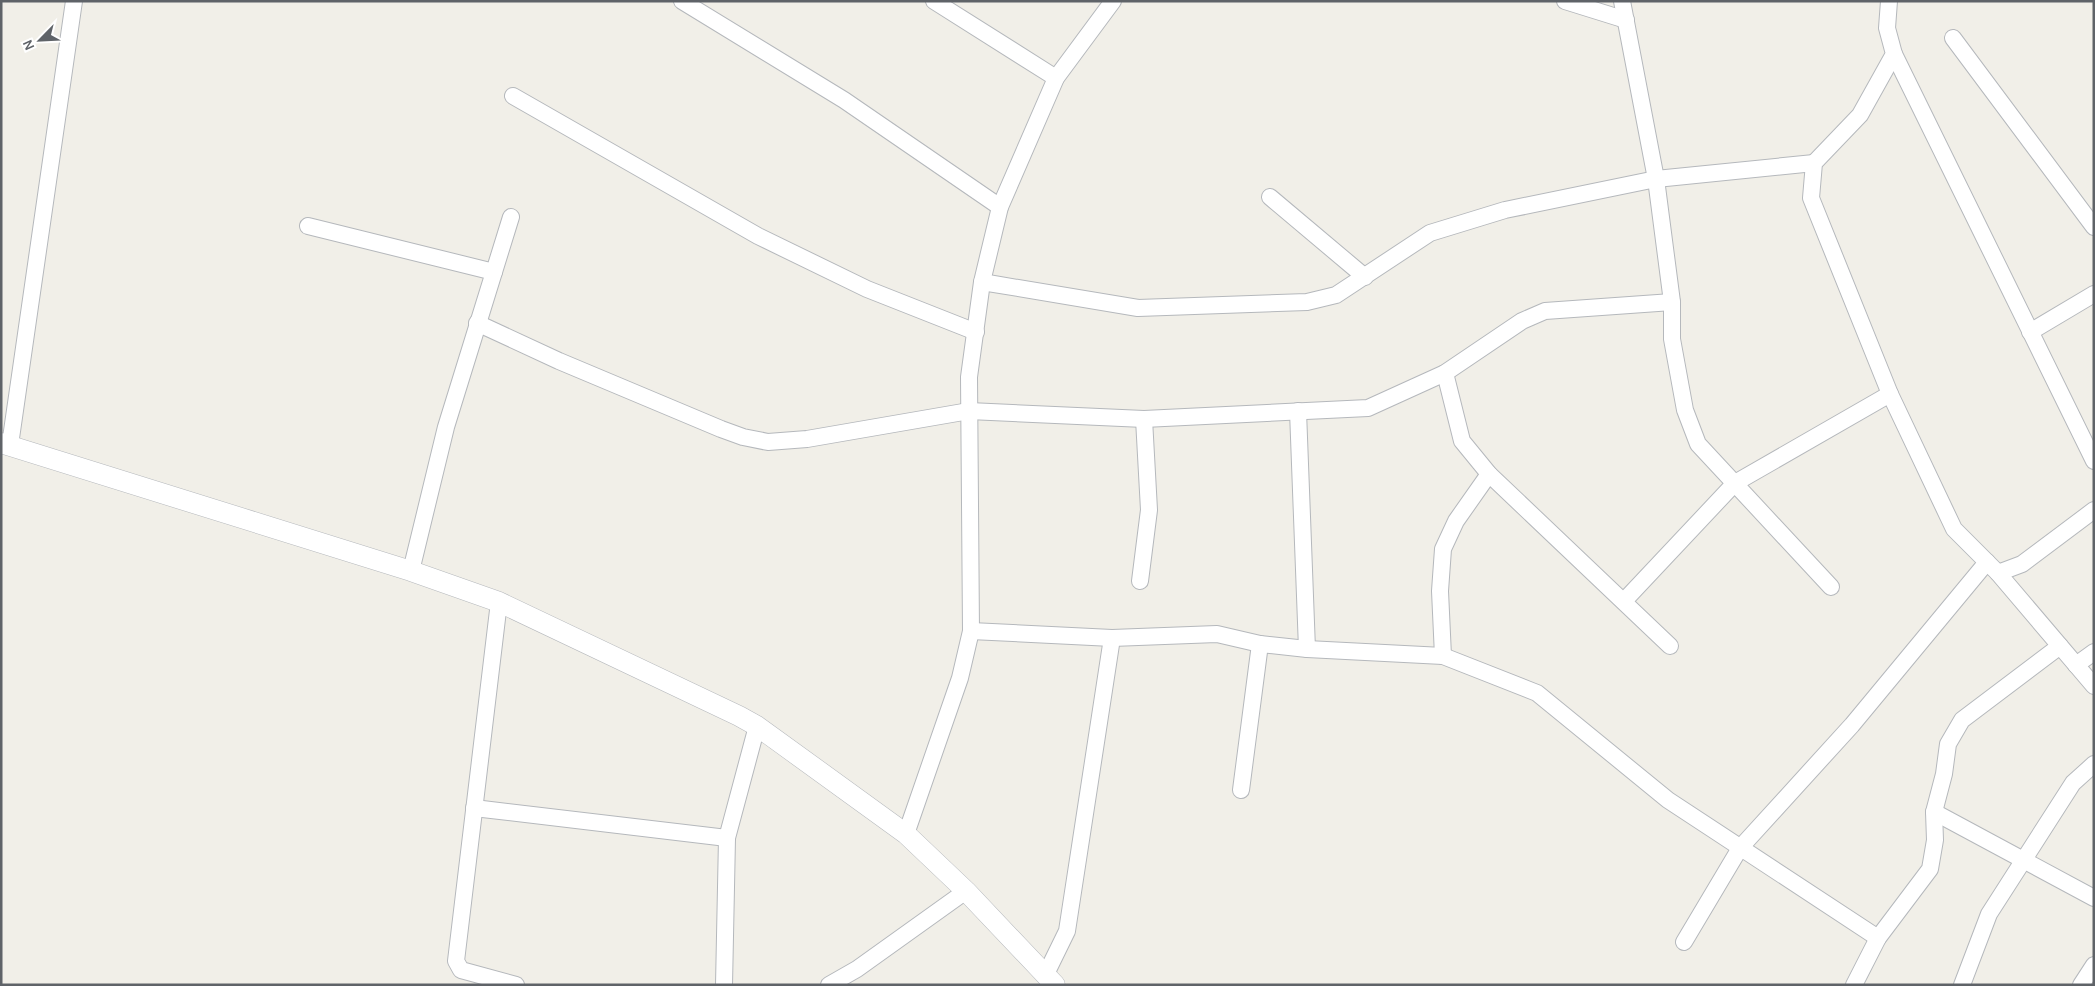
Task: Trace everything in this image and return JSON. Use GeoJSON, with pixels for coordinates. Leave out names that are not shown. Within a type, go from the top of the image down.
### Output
{"type":"FeatureCollection","features":[{"type":"Feature","properties":{"kind":"street"},"geometry":{"type":"LineString","coordinates":[[74,1],[5,444],[411,571],[499,602],[757,726],[906,834],[966,891],[1051,979],[1067,931],[1112,638]]}},
{"type":"Feature","properties":{"kind":"street"},"geometry":{"type":"LineString","coordinates":[[682,1],[844,100],[1000,207]]}},
{"type":"Feature","properties":{"kind":"street"},"geometry":{"type":"LineString","coordinates":[[934,1],[1056,78]]}},
{"type":"Feature","properties":{"kind":"street"},"geometry":{"type":"LineString","coordinates":[[906,834],[960,678],[971,631],[969,377],[982,282],[1000,207],[1056,78],[1113,1]]}},
{"type":"Feature","properties":{"kind":"street"},"geometry":{"type":"LineString","coordinates":[[1565,1],[1626,20]]}},
{"type":"Feature","properties":{"kind":"street"},"geometry":{"type":"LineString","coordinates":[[1622,1],[1656,179],[1672,302],[1672,339],[1685,410],[1698,444],[1831,587]]}},
{"type":"Feature","properties":{"kind":"street"},"geometry":{"type":"LineString","coordinates":[[1889,1],[1887,28],[1894,54],[2094,461]]}},
{"type":"Feature","properties":{"kind":"street"},"geometry":{"type":"LineString","coordinates":[[1953,38],[2094,227]]}},
{"type":"Feature","properties":{"kind":"street"},"geometry":{"type":"LineString","coordinates":[[1894,54],[1860,115],[1814,163],[1811,198],[1890,394],[1954,529],[1992,568],[2094,686]]}},
{"type":"Feature","properties":{"kind":"street"},"geometry":{"type":"LineString","coordinates":[[514,96],[758,236],[867,290],[976,332]]}},
{"type":"Feature","properties":{"kind":"street"},"geometry":{"type":"LineString","coordinates":[[982,282],[1138,308],[1307,302],[1336,295],[1430,233],[1505,210],[1656,179],[1814,163]]}},
{"type":"Feature","properties":{"kind":"street"},"geometry":{"type":"LineString","coordinates":[[1270,197],[1364,277]]}},
{"type":"Feature","properties":{"kind":"street"},"geometry":{"type":"LineString","coordinates":[[411,571],[446,427],[511,217]]}},
{"type":"Feature","properties":{"kind":"street"},"geometry":{"type":"LineString","coordinates":[[308,226],[494,272]]}},
{"type":"Feature","properties":{"kind":"street"},"geometry":{"type":"LineString","coordinates":[[2030,332],[2094,294]]}},
{"type":"Feature","properties":{"kind":"street"},"geometry":{"type":"LineString","coordinates":[[477,323],[559,361],[721,429],[743,437],[768,442],[807,439],[969,411],[1144,419],[1368,408],[1445,373],[1522,321],[1545,311],[1672,302]]}},
{"type":"Feature","properties":{"kind":"street"},"geometry":{"type":"LineString","coordinates":[[1445,373],[1462,441],[1489,474],[1670,646]]}},
{"type":"Feature","properties":{"kind":"street"},"geometry":{"type":"LineString","coordinates":[[1624,601],[1735,484],[1890,394]]}},
{"type":"Feature","properties":{"kind":"street"},"geometry":{"type":"LineString","coordinates":[[1298,411],[1307,649]]}},
{"type":"Feature","properties":{"kind":"street"},"geometry":{"type":"LineString","coordinates":[[1140,581],[1149,510],[1144,419]]}},
{"type":"Feature","properties":{"kind":"street"},"geometry":{"type":"LineString","coordinates":[[1443,656],[1440,591],[1443,549],[1456,521],[1489,474]]}},
{"type":"Feature","properties":{"kind":"street"},"geometry":{"type":"LineString","coordinates":[[1684,942],[1740,848],[1992,568],[2022,564],[2094,510]]}},
{"type":"Feature","properties":{"kind":"street"},"geometry":{"type":"LineString","coordinates":[[499,602],[456,961],[461,970],[516,985]]}},
{"type":"Feature","properties":{"kind":"street"},"geometry":{"type":"LineString","coordinates":[[971,631],[1112,638],[1217,634],[1260,644],[1307,649],[1443,656],[1537,693],[1668,800],[1878,938]]}},
{"type":"Feature","properties":{"kind":"street"},"geometry":{"type":"LineString","coordinates":[[1241,790],[1260,644]]}},
{"type":"Feature","properties":{"kind":"street"},"geometry":{"type":"LineString","coordinates":[[1854,985],[1878,938],[1930,869],[1935,840],[1934,812],[1944,774],[1948,744],[1962,720],[2060,646]]}},
{"type":"Feature","properties":{"kind":"street"},"geometry":{"type":"LineString","coordinates":[[2076,665],[2094,652]]}},
{"type":"Feature","properties":{"kind":"street"},"geometry":{"type":"LineString","coordinates":[[724,985],[727,838],[757,726]]}},
{"type":"Feature","properties":{"kind":"street"},"geometry":{"type":"LineString","coordinates":[[1962,985],[1989,914],[2073,783],[2094,764]]}},
{"type":"Feature","properties":{"kind":"street"},"geometry":{"type":"LineString","coordinates":[[474,808],[727,838]]}},
{"type":"Feature","properties":{"kind":"street"},"geometry":{"type":"LineString","coordinates":[[1934,812],[2094,898]]}},
{"type":"Feature","properties":{"kind":"street"},"geometry":{"type":"LineString","coordinates":[[829,985],[857,969],[966,891]]}},
{"type":"Feature","properties":{"kind":"street"},"geometry":{"type":"LineString","coordinates":[[2081,985],[2094,965]]}}]}
